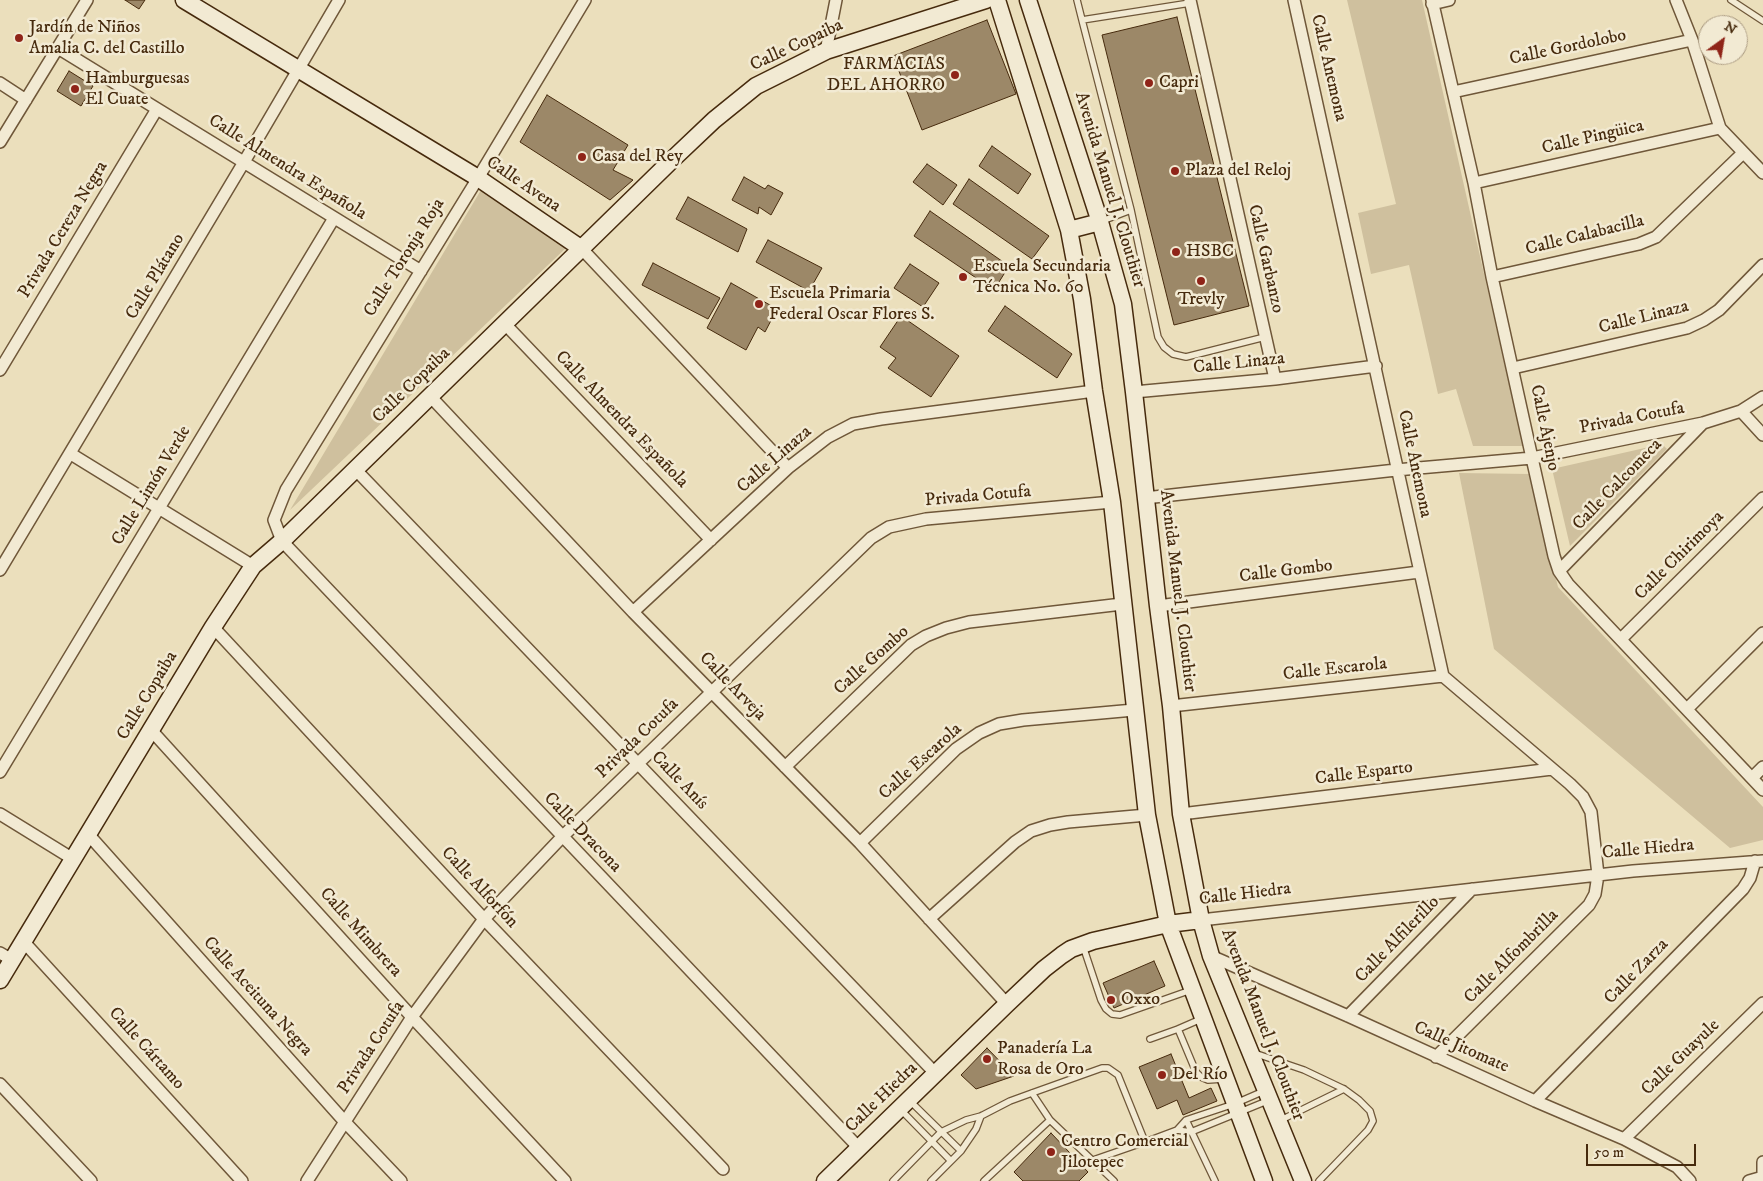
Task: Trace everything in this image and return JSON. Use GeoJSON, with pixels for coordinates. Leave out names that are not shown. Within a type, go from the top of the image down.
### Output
{"type":"FeatureCollection","features":[{"type":"Feature","properties":{"kind":"main road","name":"Calle Avena"},"geometry":{"type":"LineString","coordinates":[[184,0],[478,178],[582,249]]}},
{"type":"Feature","properties":{"kind":"main road","name":"Calle Copaiba"},"geometry":{"type":"LineString","coordinates":[[6,957],[24,941],[213,627],[253,566],[714,120],[756,86],[826,51],[986,0]]}},
{"type":"Feature","properties":{"kind":"main road"},"geometry":{"type":"LineString","coordinates":[[997,0],[1069,230],[1082,299],[1094,391],[1112,502],[1147,815],[1168,924],[1191,990],[1264,1181]]}},
{"type":"Feature","properties":{"kind":"main road","name":"Avenida Manuel J. Clouthier"},"geometry":{"type":"LineString","coordinates":[[1028,0],[1100,222],[1123,304],[1171,706],[1181,814],[1201,920],[1211,956],[1303,1181]]}},
{"type":"Feature","properties":{"kind":"main road"},"geometry":{"type":"LineString","coordinates":[[1069,230],[1100,222]]}},
{"type":"Feature","properties":{"kind":"main road","name":"Calle Hiedra"},"geometry":{"type":"LineString","coordinates":[[831,1178],[859,1148],[1006,1004],[1062,955],[1082,944],[1168,924],[1201,920]]}},
{"type":"Feature","properties":{"kind":"main road"},"geometry":{"type":"LineString","coordinates":[[0,980],[6,957]]}},
{"type":"Feature","properties":{"kind":"street"},"geometry":{"type":"LineString","coordinates":[[0,142],[87,0]]}},
{"type":"Feature","properties":{"kind":"street","name":"Calle Plátano"},"geometry":{"type":"LineString","coordinates":[[0,570],[339,0]]}},
{"type":"Feature","properties":{"kind":"street","name":"Calle Toronja Roja"},"geometry":{"type":"LineString","coordinates":[[282,540],[274,520],[286,490],[585,0]]}},
{"type":"Feature","properties":{"kind":"street"},"geometry":{"type":"LineString","coordinates":[[826,51],[836,0]]}},
{"type":"Feature","properties":{"kind":"street","name":"Calle Anemona"},"geometry":{"type":"LineString","coordinates":[[1294,0],[1376,366],[1396,470],[1443,676]]}},
{"type":"Feature","properties":{"kind":"street"},"geometry":{"type":"LineString","coordinates":[[1432,2],[1449,0]]}},
{"type":"Feature","properties":{"kind":"street"},"geometry":{"type":"LineString","coordinates":[[1676,0],[1692,40],[1720,128],[1763,173]]}},
{"type":"Feature","properties":{"kind":"street","name":"Calle Garbanzo"},"geometry":{"type":"LineString","coordinates":[[1190,2],[1275,379]]}},
{"type":"Feature","properties":{"kind":"street","name":"Calle Ajenjo"},"geometry":{"type":"LineString","coordinates":[[1432,2],[1474,183],[1492,276],[1559,572],[1568,584],[1763,790]]}},
{"type":"Feature","properties":{"kind":"street","name":"Calle Gordolobo"},"geometry":{"type":"LineString","coordinates":[[1453,92],[1692,40]]}},
{"type":"Feature","properties":{"kind":"street","name":"Calle Almendra Española"},"geometry":{"type":"LineString","coordinates":[[58,48],[421,271]]}},
{"type":"Feature","properties":{"kind":"street"},"geometry":{"type":"LineString","coordinates":[[0,84],[26,100]]}},
{"type":"Feature","properties":{"kind":"street","name":"Privada Cereza Negra"},"geometry":{"type":"LineString","coordinates":[[0,370],[157,109]]}},
{"type":"Feature","properties":{"kind":"street","name":"Calle Pingüica"},"geometry":{"type":"LineString","coordinates":[[1474,183],[1720,128]]}},
{"type":"Feature","properties":{"kind":"street","name":"Calle Calabacilla"},"geometry":{"type":"LineString","coordinates":[[1492,276],[1639,244],[1656,237],[1743,153]]}},
{"type":"Feature","properties":{"kind":"street","name":"Calle Limón Verde"},"geometry":{"type":"LineString","coordinates":[[0,772],[334,218]]}},
{"type":"Feature","properties":{"kind":"street","name":"Calle Avena"},"geometry":{"type":"LineString","coordinates":[[582,249],[788,468]]}},
{"type":"Feature","properties":{"kind":"street","name":"Calle Linaza"},"geometry":{"type":"LineString","coordinates":[[1513,368],[1687,328],[1719,310],[1763,265]]}},
{"type":"Feature","properties":{"kind":"street","name":"Calle Almendra Española"},"geometry":{"type":"LineString","coordinates":[[505,324],[711,540]]}},
{"type":"Feature","properties":{"kind":"street","name":"Calle Linaza"},"geometry":{"type":"LineString","coordinates":[[1134,392],[1275,379],[1376,366]]}},
{"type":"Feature","properties":{"kind":"street","name":"Calle Linaza"},"geometry":{"type":"LineString","coordinates":[[633,612],[788,468],[828,437],[853,424],[882,418],[1094,391]]}},
{"type":"Feature","properties":{"kind":"street","name":"Calle Arveja"},"geometry":{"type":"LineString","coordinates":[[430,396],[633,612],[860,843],[1006,1004]]}},
{"type":"Feature","properties":{"kind":"street","name":"Privada Cotufa"},"geometry":{"type":"LineString","coordinates":[[1145,498],[1396,470],[1532,458],[1703,423],[1741,411],[1763,397]]}},
{"type":"Feature","properties":{"kind":"street"},"geometry":{"type":"LineString","coordinates":[[1741,411],[1763,435]]}},
{"type":"Feature","properties":{"kind":"street","name":"Calle Calcomeca"},"geometry":{"type":"LineString","coordinates":[[1559,572],[1703,423]]}},
{"type":"Feature","properties":{"kind":"street"},"geometry":{"type":"LineString","coordinates":[[70,454],[253,566]]}},
{"type":"Feature","properties":{"kind":"street","name":"Calle Anís"},"geometry":{"type":"LineString","coordinates":[[355,469],[935,1074]]}},
{"type":"Feature","properties":{"kind":"street","name":"Calle Chirimoya"},"geometry":{"type":"LineString","coordinates":[[1621,639],[1763,498]]}},
{"type":"Feature","properties":{"kind":"street","name":"Privada Cotufa"},"geometry":{"type":"LineString","coordinates":[[307,1181],[412,1017],[484,919],[562,837],[871,538],[888,527],[926,519],[1112,502]]}},
{"type":"Feature","properties":{"kind":"street","name":"Calle Dracona"},"geometry":{"type":"LineString","coordinates":[[282,540],[859,1148]]}},
{"type":"Feature","properties":{"kind":"street","name":"Calle Gombo"},"geometry":{"type":"LineString","coordinates":[[1158,606],[1419,572]]}},
{"type":"Feature","properties":{"kind":"street","name":"Calle Gombo"},"geometry":{"type":"LineString","coordinates":[[784,767],[911,645],[926,636],[969,622],[1122,604]]}},
{"type":"Feature","properties":{"kind":"street","name":"Calle Alforfón"},"geometry":{"type":"LineString","coordinates":[[213,627],[484,919],[723,1169]]}},
{"type":"Feature","properties":{"kind":"street"},"geometry":{"type":"LineString","coordinates":[[1687,709],[1763,633]]}},
{"type":"Feature","properties":{"kind":"street"},"geometry":{"type":"LineString","coordinates":[[1443,676],[1583,797],[1591,812],[1598,875]]}},
{"type":"Feature","properties":{"kind":"street","name":"Calle Escarola"},"geometry":{"type":"LineString","coordinates":[[1171,706],[1443,676]]}},
{"type":"Feature","properties":{"kind":"street","name":"Calle Escarola"},"geometry":{"type":"LineString","coordinates":[[860,843],[956,749],[979,733],[999,724],[1023,720],[1134,710]]}},
{"type":"Feature","properties":{"kind":"street","name":"Calle Mimbrera"},"geometry":{"type":"LineString","coordinates":[[151,730],[412,1017],[565,1181]]}},
{"type":"Feature","properties":{"kind":"street"},"geometry":{"type":"LineString","coordinates":[[1752,778],[1763,767]]}},
{"type":"Feature","properties":{"kind":"street","name":"Calle Esparto"},"geometry":{"type":"LineString","coordinates":[[1181,814],[1552,769]]}},
{"type":"Feature","properties":{"kind":"street"},"geometry":{"type":"LineString","coordinates":[[0,814],[73,859]]}},
{"type":"Feature","properties":{"kind":"street"},"geometry":{"type":"LineString","coordinates":[[929,919],[1015,842],[1031,831],[1068,822],[1147,815]]}},
{"type":"Feature","properties":{"kind":"street","name":"Calle Aceituna Negra"},"geometry":{"type":"LineString","coordinates":[[88,834],[345,1122],[401,1181]]}},
{"type":"Feature","properties":{"kind":"street","name":"Calle Hiedra"},"geometry":{"type":"LineString","coordinates":[[1201,920],[1633,871],[1759,861]]}},
{"type":"Feature","properties":{"kind":"street","name":"Calle Zarza"},"geometry":{"type":"LineString","coordinates":[[1535,1101],[1743,889],[1759,861]]}},
{"type":"Feature","properties":{"kind":"street","name":"Calle Alfombrilla"},"geometry":{"type":"LineString","coordinates":[[1436,1057],[1589,905],[1595,894],[1598,875]]}},
{"type":"Feature","properties":{"kind":"street","name":"Calle Alfilerillo"},"geometry":{"type":"LineString","coordinates":[[1348,1016],[1472,889]]}},
{"type":"Feature","properties":{"kind":"street","name":"Calle Cártamo"},"geometry":{"type":"LineString","coordinates":[[24,941],[242,1181]]}},
{"type":"Feature","properties":{"kind":"street","name":"Calle Jitomate"},"geometry":{"type":"LineString","coordinates":[[1211,956],[1624,1139],[1677,1166],[1690,1181]]}},
{"type":"Feature","properties":{"kind":"street","name":"Calle Guayule"},"geometry":{"type":"LineString","coordinates":[[1624,1139],[1763,1002]]}},
{"type":"Feature","properties":{"kind":"street"},"geometry":{"type":"LineString","coordinates":[[0,1084],[91,1181]]}},
{"type":"Feature","properties":{"kind":"street"},"geometry":{"type":"LineString","coordinates":[[1749,1181],[1763,1177],[1763,1162]]}},
{"type":"Feature","properties":{"kind":"lane"},"geometry":{"type":"LineString","coordinates":[[1077,0],[1131,210],[1158,337],[1164,347],[1173,354],[1186,357],[1265,337]]}},
{"type":"Feature","properties":{"kind":"lane"},"geometry":{"type":"LineString","coordinates":[[1732,0],[1763,21]]}},
{"type":"Feature","properties":{"kind":"lane"},"geometry":{"type":"LineString","coordinates":[[1082,20],[1190,2]]}},
{"type":"Feature","properties":{"kind":"lane"},"geometry":{"type":"LineString","coordinates":[[1100,222],[1131,210]]}},
{"type":"Feature","properties":{"kind":"lane"},"geometry":{"type":"LineString","coordinates":[[1082,944],[1101,1000],[1106,1009],[1112,1014],[1120,1015],[1191,990]]}},
{"type":"Feature","properties":{"kind":"lane"},"geometry":{"type":"LineString","coordinates":[[1150,1039],[1202,1018]]}},
{"type":"Feature","properties":{"kind":"lane"},"geometry":{"type":"LineString","coordinates":[[1178,1029],[1196,1072],[1208,1080],[1225,1078]]}},
{"type":"Feature","properties":{"kind":"lane"},"geometry":{"type":"LineString","coordinates":[[1250,1052],[1304,1070],[1344,1089],[1370,1111],[1373,1121],[1364,1135],[1319,1181]]}},
{"type":"Feature","properties":{"kind":"lane"},"geometry":{"type":"LineString","coordinates":[[893,1181],[942,1132],[966,1120],[982,1116],[1010,1101],[1102,1068],[1108,1068],[1118,1075],[1145,1142]]}},
{"type":"Feature","properties":{"kind":"lane"},"geometry":{"type":"LineString","coordinates":[[1278,1121],[1344,1089]]}},
{"type":"Feature","properties":{"kind":"lane"},"geometry":{"type":"LineString","coordinates":[[1032,1093],[1050,1120],[1114,1181]]}},
{"type":"Feature","properties":{"kind":"lane"},"geometry":{"type":"LineString","coordinates":[[1093,1160],[1178,1130],[1191,1132],[1267,1095]]}},
{"type":"Feature","properties":{"kind":"lane"},"geometry":{"type":"LineString","coordinates":[[1178,1130],[1186,1120],[1236,1109],[1267,1095]]}},
{"type":"Feature","properties":{"kind":"lane"},"geometry":{"type":"LineString","coordinates":[[904,1105],[942,1132],[961,1151]]}},
{"type":"Feature","properties":{"kind":"lane"},"geometry":{"type":"LineString","coordinates":[[904,1105],[932,1141],[951,1161]]}},
{"type":"Feature","properties":{"kind":"lane"},"geometry":{"type":"LineString","coordinates":[[931,1181],[961,1151],[972,1136],[982,1116]]}},
{"type":"Feature","properties":{"kind":"lane"},"geometry":{"type":"LineString","coordinates":[[984,1181],[1050,1120]]}},
{"type":"Feature","properties":{"kind":"lane"},"geometry":{"type":"LineString","coordinates":[[1186,1120],[1215,1181]]}},
{"type":"Feature","properties":{"kind":"shaded area"},"geometry":{"type":"Polygon","coordinates":[[[1347,0],[1422,0],[1523,446],[1473,446],[1456,389],[1438,394],[1409,265],[1371,274],[1358,213],[1396,204],[1347,0]]]}},
{"type":"Feature","properties":{"kind":"shaded area"},"geometry":{"type":"Polygon","coordinates":[[[481,190],[567,247],[290,510],[481,190]]]}},
{"type":"Feature","properties":{"kind":"shaded area"},"geometry":{"type":"Polygon","coordinates":[[[1658,445],[1664,446],[1667,449],[1570,546],[1552,469],[1658,445]]]}},
{"type":"Feature","properties":{"kind":"shaded area"},"geometry":{"type":"Polygon","coordinates":[[[1459,473],[1530,474],[1558,587],[1763,807],[1763,840],[1730,848],[1494,649],[1459,473]]]}},
{"type":"Feature","properties":{"kind":"building"},"geometry":{"type":"Polygon","coordinates":[[[125,0],[145,0],[139,9],[125,0]]]}},
{"type":"Feature","properties":{"kind":"building","name":"Plaza del Reloj"},"geometry":{"type":"Polygon","coordinates":[[[1177,17],[1249,306],[1174,325],[1102,35],[1177,17]]]}},
{"type":"Feature","properties":{"kind":"building","name":"FARMACIAS DEL AHORRO"},"geometry":{"type":"Polygon","coordinates":[[[987,20],[1016,94],[922,130],[893,56],[987,20]]]}},
{"type":"Feature","properties":{"kind":"building","name":"Hamburguesas El Cuate"},"geometry":{"type":"Polygon","coordinates":[[[69,71],[93,86],[81,106],[57,91],[69,71]]]}},
{"type":"Feature","properties":{"kind":"building","name":"Casa del Rey"},"geometry":{"type":"Polygon","coordinates":[[[547,95],[628,145],[613,170],[633,180],[610,200],[520,142],[547,95]]]}},
{"type":"Feature","properties":{"kind":"building"},"geometry":{"type":"Polygon","coordinates":[[[992,146],[1031,174],[1018,194],[979,166],[992,146]]]}},
{"type":"Feature","properties":{"kind":"building"},"geometry":{"type":"Polygon","coordinates":[[[927,164],[957,185],[943,205],[913,182],[927,164]]]}},
{"type":"Feature","properties":{"kind":"building"},"geometry":{"type":"Polygon","coordinates":[[[744,177],[765,189],[768,185],[783,193],[771,215],[759,207],[758,214],[732,200],[744,177]]]}},
{"type":"Feature","properties":{"kind":"building"},"geometry":{"type":"Polygon","coordinates":[[[969,179],[1049,236],[1032,259],[953,204],[969,179]]]}},
{"type":"Feature","properties":{"kind":"building"},"geometry":{"type":"Polygon","coordinates":[[[688,197],[747,229],[738,252],[676,219],[688,197]]]}},
{"type":"Feature","properties":{"kind":"building"},"geometry":{"type":"Polygon","coordinates":[[[930,211],[1009,266],[994,290],[914,236],[930,211]]]}},
{"type":"Feature","properties":{"kind":"building"},"geometry":{"type":"Polygon","coordinates":[[[768,240],[822,268],[809,291],[756,262],[768,240]]]}},
{"type":"Feature","properties":{"kind":"building"},"geometry":{"type":"Polygon","coordinates":[[[653,263],[720,298],[708,319],[642,285],[653,263]]]}},
{"type":"Feature","properties":{"kind":"building"},"geometry":{"type":"Polygon","coordinates":[[[910,264],[939,283],[923,307],[894,288],[910,264]]]}},
{"type":"Feature","properties":{"kind":"building"},"geometry":{"type":"Polygon","coordinates":[[[731,283],[777,309],[765,332],[758,327],[746,350],[707,328],[731,283]]]}},
{"type":"Feature","properties":{"kind":"building"},"geometry":{"type":"Polygon","coordinates":[[[1005,306],[1072,354],[1057,378],[988,331],[1005,306]]]}},
{"type":"Feature","properties":{"kind":"building"},"geometry":{"type":"Polygon","coordinates":[[[901,316],[959,356],[931,397],[888,368],[896,358],[880,347],[901,316]]]}},
{"type":"Feature","properties":{"kind":"building"},"geometry":{"type":"Polygon","coordinates":[[[1154,961],[1165,986],[1114,1008],[1103,983],[1154,961]]]}},
{"type":"Feature","properties":{"kind":"building","name":"Panadería La Rosa de Oro"},"geometry":{"type":"Polygon","coordinates":[[[987,1048],[1014,1076],[976,1089],[961,1075],[987,1048]]]}},
{"type":"Feature","properties":{"kind":"building"},"geometry":{"type":"Polygon","coordinates":[[[1171,1054],[1189,1098],[1211,1088],[1217,1101],[1183,1115],[1177,1100],[1157,1109],[1139,1067],[1171,1054]]]}},
{"type":"Feature","properties":{"kind":"building","name":"Centro Comercial Jilotepec"},"geometry":{"type":"Polygon","coordinates":[[[1051,1133],[1088,1172],[1079,1181],[1023,1181],[1014,1172],[1051,1133]]]}},
{"type":"Feature","properties":{"kind":"place","name":"Jardín de Niños Amalia C. del Castillo"},"geometry":{"type":"Point","coordinates":[19,38]}},
{"type":"Feature","properties":{"kind":"place","name":"FARMACIAS DEL AHORRO"},"geometry":{"type":"Point","coordinates":[955,75]}},
{"type":"Feature","properties":{"kind":"place","name":"Capri"},"geometry":{"type":"Point","coordinates":[1149,83]}},
{"type":"Feature","properties":{"kind":"place","name":"Hamburguesas El Cuate"},"geometry":{"type":"Point","coordinates":[75,89]}},
{"type":"Feature","properties":{"kind":"place","name":"Casa del Rey"},"geometry":{"type":"Point","coordinates":[582,157]}},
{"type":"Feature","properties":{"kind":"place","name":"Plaza del Reloj"},"geometry":{"type":"Point","coordinates":[1175,171]}},
{"type":"Feature","properties":{"kind":"place","name":"HSBC"},"geometry":{"type":"Point","coordinates":[1176,252]}},
{"type":"Feature","properties":{"kind":"place","name":"Escuela Secundaria Técnica No. 60"},"geometry":{"type":"Point","coordinates":[963,277]}},
{"type":"Feature","properties":{"kind":"place","name":"Trevly"},"geometry":{"type":"Point","coordinates":[1201,281]}},
{"type":"Feature","properties":{"kind":"place","name":"Escuela Primaria Federal Oscar Flores S."},"geometry":{"type":"Point","coordinates":[759,304]}},
{"type":"Feature","properties":{"kind":"place","name":"Oxxo"},"geometry":{"type":"Point","coordinates":[1111,1000]}},
{"type":"Feature","properties":{"kind":"place","name":"Panadería La Rosa de Oro"},"geometry":{"type":"Point","coordinates":[987,1059]}},
{"type":"Feature","properties":{"kind":"place","name":"Del Río"},"geometry":{"type":"Point","coordinates":[1162,1075]}},
{"type":"Feature","properties":{"kind":"place","name":"Centro Comercial Jilotepec"},"geometry":{"type":"Point","coordinates":[1051,1152]}}]}
